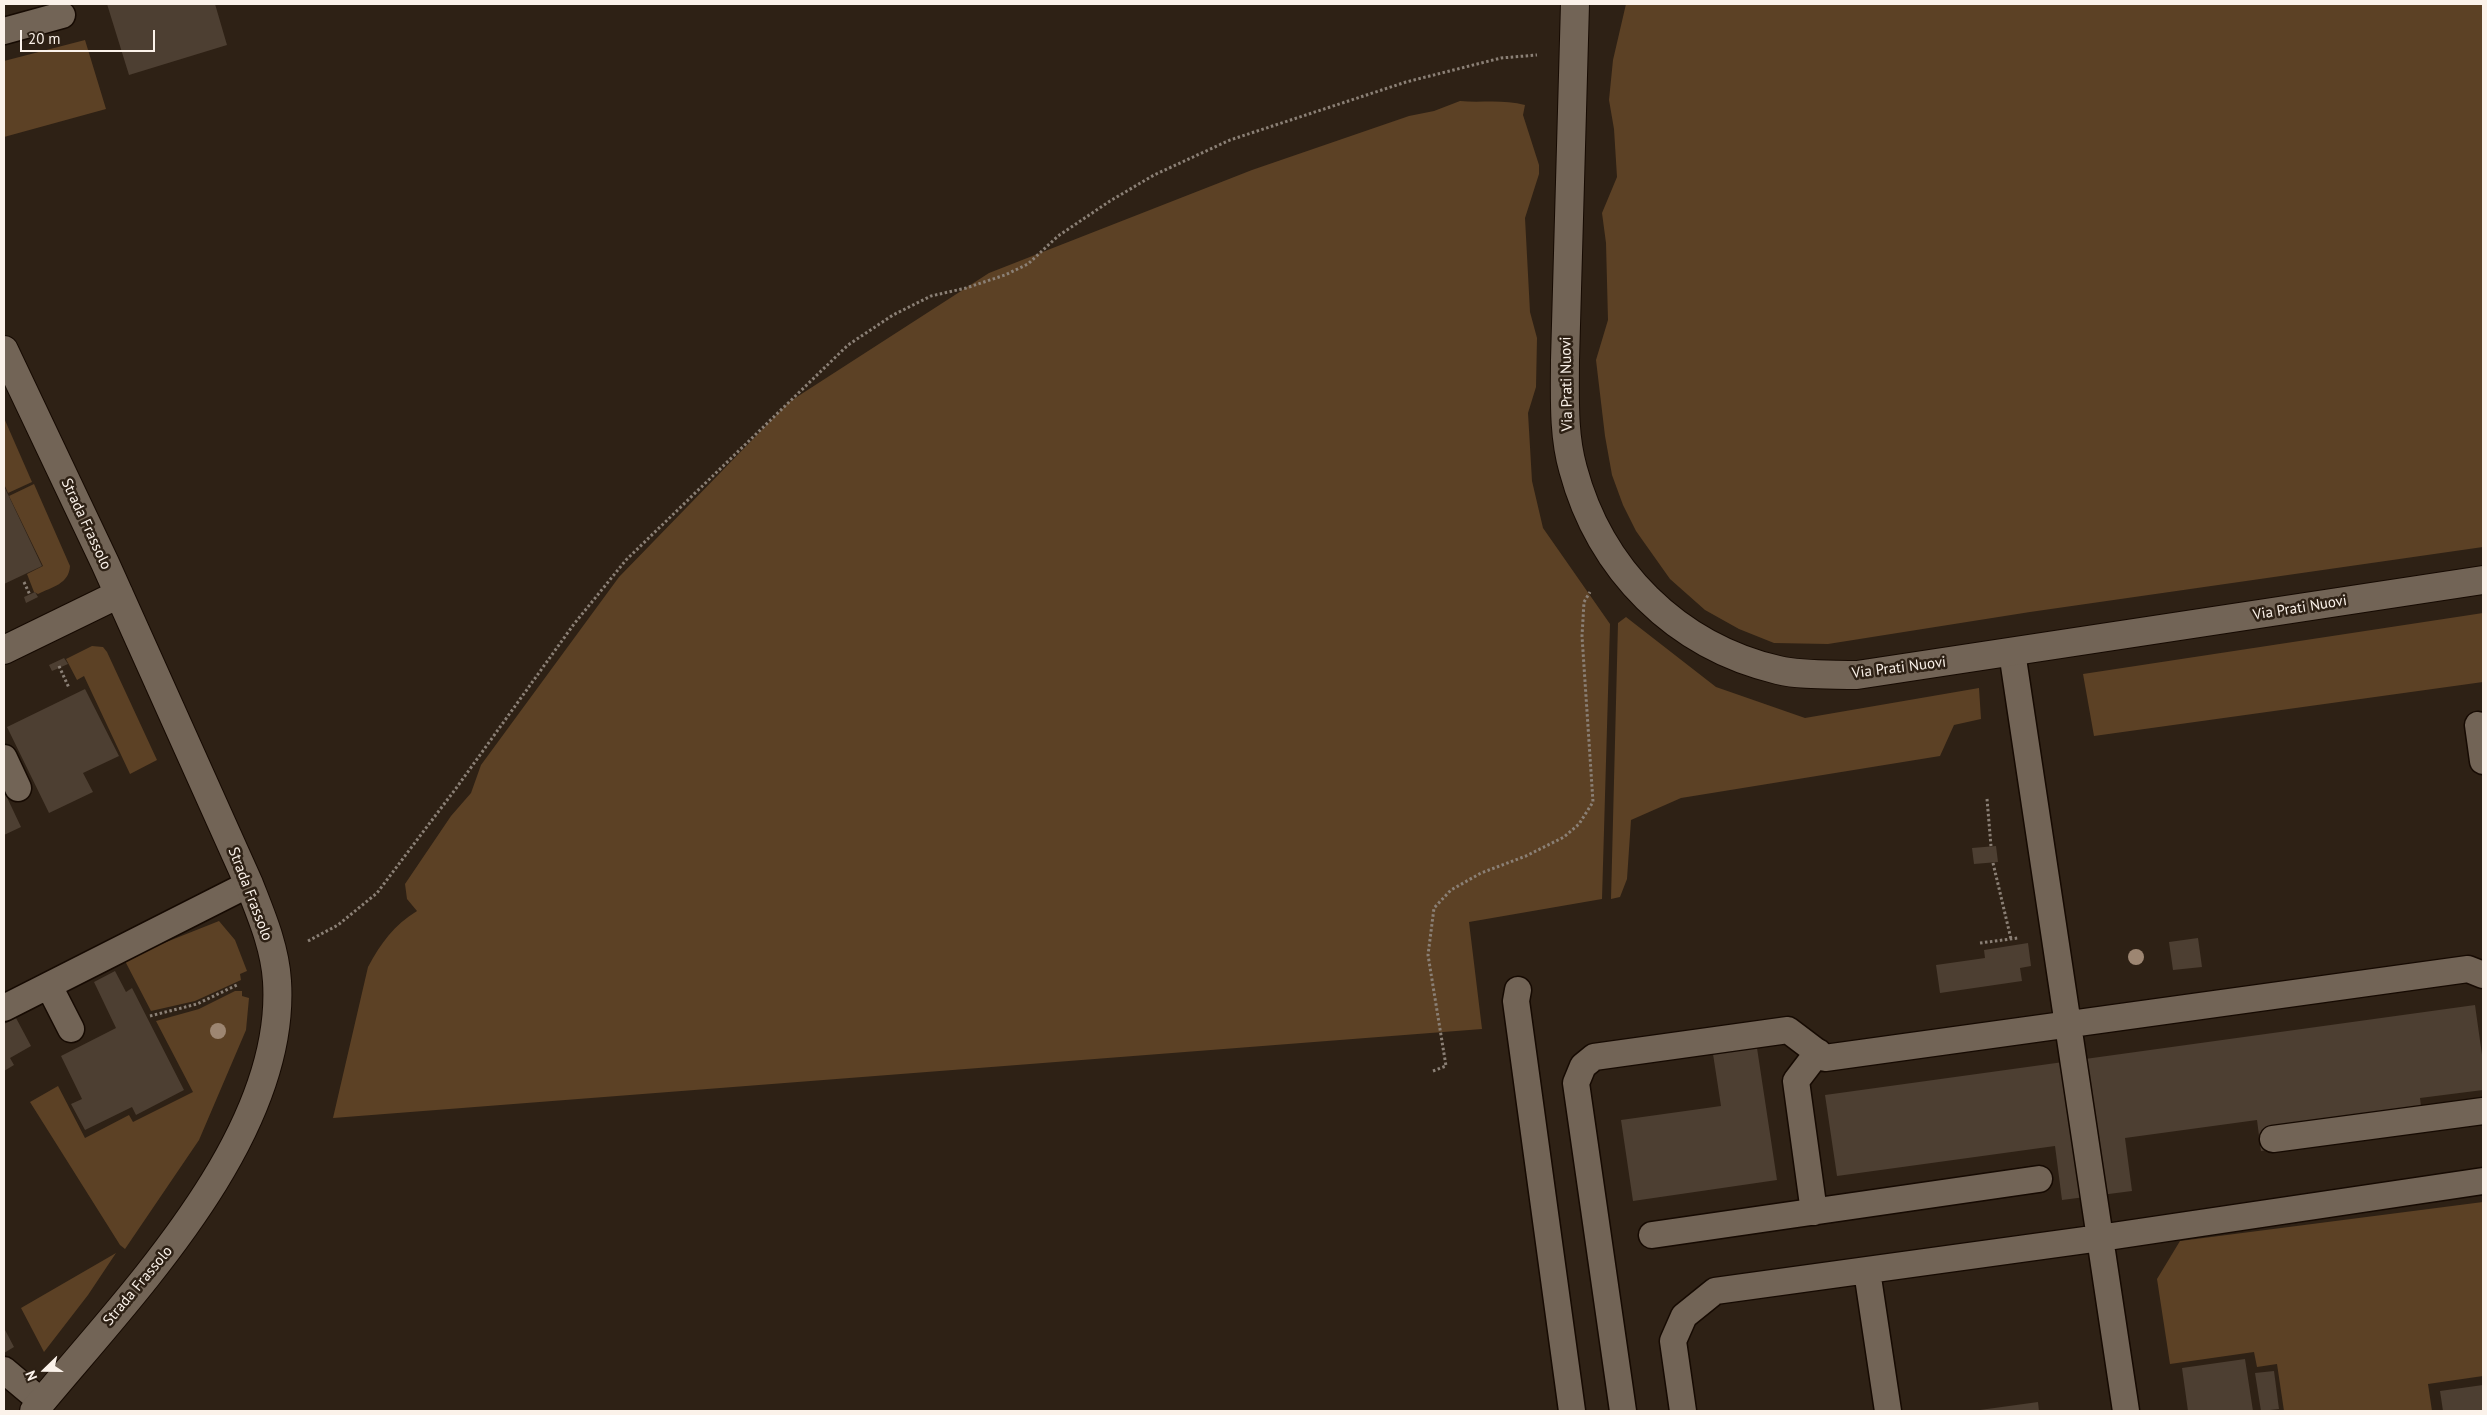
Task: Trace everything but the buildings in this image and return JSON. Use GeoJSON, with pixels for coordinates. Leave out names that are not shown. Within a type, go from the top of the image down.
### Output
{"type":"FeatureCollection","features":[{"type":"Feature","properties":{"kind":"street","name":"Via Prati Nuovi"},"geometry":{"type":"LineString","coordinates":[[1575,4],[1565,416],[1576,477],[1591,523],[1616,564],[1661,612],[1697,638],[1742,660],[1780,671],[1858,675],[2483,580]]}},
{"type":"Feature","properties":{"kind":"street","name":"Strada Frassolo"},"geometry":{"type":"LineString","coordinates":[[4,350],[119,594],[249,884],[267,932],[277,980],[275,1033],[261,1083],[236,1146],[180,1236],[38,1406]]}},
{"type":"Feature","properties":{"kind":"street"},"geometry":{"type":"LineString","coordinates":[[4,650],[119,594]]}},
{"type":"Feature","properties":{"kind":"lane"},"geometry":{"type":"LineString","coordinates":[[4,31],[62,16]]}},
{"type":"Feature","properties":{"kind":"lane"},"geometry":{"type":"LineString","coordinates":[[2012,652],[2126,1411]]}},
{"type":"Feature","properties":{"kind":"lane"},"geometry":{"type":"LineString","coordinates":[[2478,725],[2483,761]]}},
{"type":"Feature","properties":{"kind":"lane"},"geometry":{"type":"LineString","coordinates":[[4,758],[18,788]]}},
{"type":"Feature","properties":{"kind":"lane"},"geometry":{"type":"LineString","coordinates":[[4,1008],[249,884]]}},
{"type":"Feature","properties":{"kind":"lane"},"geometry":{"type":"LineString","coordinates":[[1623,1411],[1576,1083],[1583,1066],[1594,1057],[1788,1030],[1825,1058],[1859,1055],[2468,969],[2483,975]]}},
{"type":"Feature","properties":{"kind":"lane"},"geometry":{"type":"LineString","coordinates":[[49,986],[71,1029]]}},
{"type":"Feature","properties":{"kind":"lane"},"geometry":{"type":"LineString","coordinates":[[1518,990],[1516,1001],[1572,1411]]}},
{"type":"Feature","properties":{"kind":"lane"},"geometry":{"type":"LineString","coordinates":[[1814,1212],[1796,1081],[1818,1052]]}},
{"type":"Feature","properties":{"kind":"lane"},"geometry":{"type":"LineString","coordinates":[[2273,1139],[2483,1111]]}},
{"type":"Feature","properties":{"kind":"lane"},"geometry":{"type":"LineString","coordinates":[[1652,1235],[2039,1179]]}},
{"type":"Feature","properties":{"kind":"lane"},"geometry":{"type":"LineString","coordinates":[[1683,1411],[1673,1341],[1684,1316],[1716,1291],[2100,1238],[2483,1181]]}},
{"type":"Feature","properties":{"kind":"lane"},"geometry":{"type":"LineString","coordinates":[[1867,1270],[1888,1411]]}},
{"type":"Feature","properties":{"kind":"lane"},"geometry":{"type":"LineString","coordinates":[[4,1370],[38,1406]]}},
{"type":"Feature","properties":{"kind":"path"},"geometry":{"type":"LineString","coordinates":[[272,952],[311,941],[338,925],[377,893],[457,787],[574,624],[626,560],[848,345],[893,315],[931,296],[989,281],[1028,264],[1058,236],[1110,201],[1154,175],[1230,140],[1406,82],[1473,65],[1501,58],[1574,54]]}},
{"type":"Feature","properties":{"kind":"path"},"geometry":{"type":"LineString","coordinates":[[1433,1071],[1446,1066],[1428,955],[1434,908],[1451,890],[1481,873],[1526,856],[1564,837],[1579,824],[1593,802],[1582,636],[1584,602],[1598,581],[1616,564]]}},
{"type":"Feature","properties":{"kind":"path"},"geometry":{"type":"LineString","coordinates":[[24,582],[32,599]]}},
{"type":"Feature","properties":{"kind":"path"},"geometry":{"type":"LineString","coordinates":[[57,662],[69,688]]}},
{"type":"Feature","properties":{"kind":"path"},"geometry":{"type":"LineString","coordinates":[[1987,799],[1991,846]]}},
{"type":"Feature","properties":{"kind":"path"},"geometry":{"type":"LineString","coordinates":[[1993,863],[2011,939]]}},
{"type":"Feature","properties":{"kind":"path"},"geometry":{"type":"LineString","coordinates":[[150,1016],[197,1004],[238,984],[277,980]]}},
{"type":"Feature","properties":{"kind":"shaded area"},"geometry":{"type":"Polygon","coordinates":[[[1626,4],[2483,4],[2483,547],[2030,612],[1828,644],[1774,643],[1739,629],[1705,610],[1670,579],[1636,531],[1623,505],[1612,475],[1605,436],[1596,360],[1608,320],[1606,243],[1602,213],[1617,177],[1614,129],[1609,100],[1613,60],[1626,4]]]}},
{"type":"Feature","properties":{"kind":"shaded area"},"geometry":{"type":"Polygon","coordinates":[[[85,40],[106,109],[4,137],[4,61],[85,40]]]}},
{"type":"Feature","properties":{"kind":"shaded area"},"geometry":{"type":"Polygon","coordinates":[[[1460,101],[1509,102],[1525,105],[1523,115],[1539,165],[1539,174],[1525,218],[1530,312],[1537,338],[1536,387],[1528,413],[1532,481],[1543,528],[1610,624],[1602,899],[1469,922],[1482,1029],[333,1118],[368,967],[389,935],[401,922],[417,911],[407,899],[405,884],[451,816],[471,793],[481,765],[619,577],[789,402],[989,273],[1252,170],[1409,116],[1434,111],[1460,101]]]}},
{"type":"Feature","properties":{"kind":"shaded area"},"geometry":{"type":"Polygon","coordinates":[[[4,418],[32,482],[8,493],[4,484],[4,418]]]}},
{"type":"Feature","properties":{"kind":"shaded area"},"geometry":{"type":"Polygon","coordinates":[[[34,484],[70,566],[67,577],[63,581],[38,594],[34,592],[27,574],[43,566],[9,496],[34,484]]]}},
{"type":"Feature","properties":{"kind":"shaded area"},"geometry":{"type":"Polygon","coordinates":[[[2483,613],[2483,682],[2094,736],[2083,674],[2483,613]]]}},
{"type":"Feature","properties":{"kind":"shaded area"},"geometry":{"type":"Polygon","coordinates":[[[1626,617],[1716,687],[1805,718],[1979,688],[1981,719],[1954,725],[1940,756],[1681,798],[1631,820],[1627,879],[1620,897],[1611,899],[1618,623],[1626,617]]]}},
{"type":"Feature","properties":{"kind":"shaded area"},"geometry":{"type":"Polygon","coordinates":[[[92,646],[103,647],[107,652],[157,760],[130,774],[84,676],[77,680],[66,659],[92,646]]]}},
{"type":"Feature","properties":{"kind":"shaded area"},"geometry":{"type":"Polygon","coordinates":[[[219,921],[235,940],[247,971],[240,974],[241,980],[195,1001],[151,1011],[125,961],[126,958],[219,921]]]}},
{"type":"Feature","properties":{"kind":"shaded area"},"geometry":{"type":"Polygon","coordinates":[[[235,991],[242,991],[242,996],[249,998],[246,1030],[199,1140],[125,1249],[120,1245],[30,1102],[58,1086],[85,1138],[129,1115],[133,1122],[193,1092],[156,1021],[199,1009],[235,991]]]}},
{"type":"Feature","properties":{"kind":"shaded area"},"geometry":{"type":"Polygon","coordinates":[[[2483,1202],[2483,1376],[2428,1384],[2432,1411],[2284,1411],[2277,1364],[2257,1367],[2254,1352],[2170,1364],[2157,1279],[2180,1241],[2483,1202]]]}},
{"type":"Feature","properties":{"kind":"shaded area"},"geometry":{"type":"Polygon","coordinates":[[[116,1253],[88,1295],[44,1352],[21,1308],[116,1253]]]}}]}
